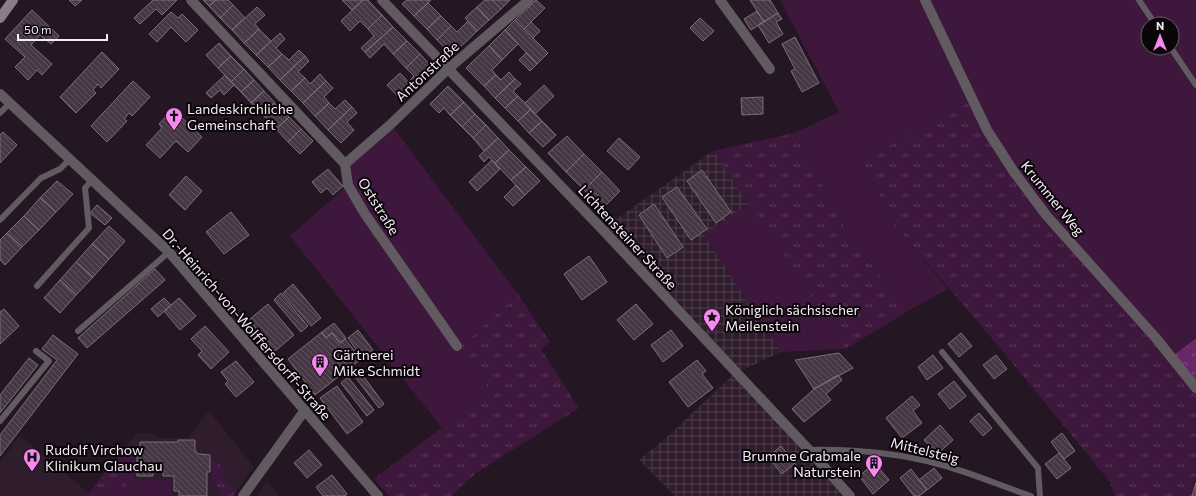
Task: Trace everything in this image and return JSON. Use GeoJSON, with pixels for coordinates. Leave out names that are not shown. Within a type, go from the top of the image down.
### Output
{"type":"FeatureCollection","features":[{"type":"Feature","properties":{"kind":"street"},"geometry":{"type":"LineString","coordinates":[[0,18],[13,0]]}},
{"type":"Feature","properties":{"kind":"street"},"geometry":{"type":"LineString","coordinates":[[191,0],[345,164]]}},
{"type":"Feature","properties":{"kind":"street","name":"Lichtensteiner Straße"},"geometry":{"type":"LineString","coordinates":[[382,0],[602,229],[809,450],[850,496]]}},
{"type":"Feature","properties":{"kind":"street","name":"Antonstraße"},"geometry":{"type":"LineString","coordinates":[[345,164],[391,124],[448,69],[529,0]]}},
{"type":"Feature","properties":{"kind":"street"},"geometry":{"type":"LineString","coordinates":[[720,0],[770,69]]}},
{"type":"Feature","properties":{"kind":"street","name":"Krummer Weg"},"geometry":{"type":"LineString","coordinates":[[925,0],[986,130],[1014,172],[1046,215],[1155,337],[1196,388]]}},
{"type":"Feature","properties":{"kind":"street","name":"Dr.-Heinrich-von-Wolffersdorff-Straße"},"geometry":{"type":"LineString","coordinates":[[0,94],[169,252],[378,496]]}},
{"type":"Feature","properties":{"kind":"street","name":"Oststraße"},"geometry":{"type":"LineString","coordinates":[[345,164],[348,185],[365,214],[457,346]]}},
{"type":"Feature","properties":{"kind":"street"},"geometry":{"type":"LineString","coordinates":[[243,496],[305,410]]}},
{"type":"Feature","properties":{"kind":"lane"},"geometry":{"type":"LineString","coordinates":[[1139,0],[1150,16]]}},
{"type":"Feature","properties":{"kind":"lane"},"geometry":{"type":"LineString","coordinates":[[1177,56],[1196,85]]}},
{"type":"Feature","properties":{"kind":"lane"},"geometry":{"type":"LineString","coordinates":[[0,113],[10,103]]}},
{"type":"Feature","properties":{"kind":"lane"},"geometry":{"type":"LineString","coordinates":[[0,220],[41,178],[60,169],[70,159]]}},
{"type":"Feature","properties":{"kind":"lane"},"geometry":{"type":"LineString","coordinates":[[37,286],[89,228],[85,188],[92,180]]}},
{"type":"Feature","properties":{"kind":"lane"},"geometry":{"type":"LineString","coordinates":[[78,331],[169,252]]}},
{"type":"Feature","properties":{"kind":"lane"},"geometry":{"type":"LineString","coordinates":[[0,421],[50,360],[36,351]]}},
{"type":"Feature","properties":{"kind":"lane"},"geometry":{"type":"LineString","coordinates":[[942,352],[1038,468],[1040,496]]}},
{"type":"Feature","properties":{"kind":"lane","name":"Mittelsteig"},"geometry":{"type":"LineString","coordinates":[[809,450],[848,449],[879,452],[921,460],[942,465],[1031,496]]}},
{"type":"Feature","properties":{"kind":"shaded area"},"geometry":{"type":"Polygon","coordinates":[[[713,151],[750,203],[705,235],[781,352],[736,373],[850,496],[675,496],[639,460],[667,437],[735,373],[602,229],[713,151]]]}},
{"type":"Feature","properties":{"kind":"shaded area"},"geometry":{"type":"Polygon","coordinates":[[[209,411],[254,467],[233,496],[0,496],[0,462],[20,436],[89,493],[137,433],[155,433],[159,438],[187,438],[209,411]]]}},
{"type":"Feature","properties":{"kind":"shaded area"},"geometry":{"type":"Polygon","coordinates":[[[267,481],[279,496],[256,496],[267,481]]]}},
{"type":"Feature","properties":{"kind":"green space"},"geometry":{"type":"Polygon","coordinates":[[[780,0],[1196,0],[1196,338],[1171,357],[1046,215],[972,100],[862,160],[892,222],[948,289],[908,311],[850,237],[794,133],[839,112],[780,0]]]}},
{"type":"Feature","properties":{"kind":"green space"},"geometry":{"type":"Polygon","coordinates":[[[972,100],[1196,388],[1196,496],[1115,496],[1110,482],[1000,348],[892,222],[862,160],[972,100]]]}},
{"type":"Feature","properties":{"kind":"green space"},"geometry":{"type":"Polygon","coordinates":[[[391,124],[518,294],[459,348],[490,391],[442,428],[290,236],[348,185],[345,164],[391,124]]]}},
{"type":"Feature","properties":{"kind":"green space"},"geometry":{"type":"Polygon","coordinates":[[[794,133],[850,237],[908,311],[846,349],[713,151],[794,133]]]}},
{"type":"Feature","properties":{"kind":"green space"},"geometry":{"type":"Polygon","coordinates":[[[750,203],[846,349],[781,352],[704,235],[750,203]]]}},
{"type":"Feature","properties":{"kind":"green space"},"geometry":{"type":"Polygon","coordinates":[[[518,294],[550,342],[541,349],[579,408],[476,473],[451,496],[389,496],[374,479],[490,391],[459,348],[518,294]]]}},
{"type":"Feature","properties":{"kind":"green space"},"geometry":{"type":"Polygon","coordinates":[[[1196,338],[1196,388],[1171,357],[1196,338]]]}},
{"type":"Feature","properties":{"kind":"green space"},"geometry":{"type":"Polygon","coordinates":[[[128,445],[135,445],[133,484],[108,494],[110,496],[93,496],[89,493],[110,466],[118,473],[122,468],[128,472],[132,467],[119,456],[128,445]]]}},
{"type":"Feature","properties":{"kind":"green space"},"geometry":{"type":"Polygon","coordinates":[[[119,456],[132,467],[128,472],[122,468],[118,473],[110,466],[119,456]]]}},
{"type":"Feature","properties":{"kind":"green space"},"geometry":{"type":"Polygon","coordinates":[[[212,457],[225,471],[225,481],[236,491],[233,496],[223,496],[212,479],[212,457]]]}},
{"type":"Feature","properties":{"kind":"green space"},"geometry":{"type":"Polygon","coordinates":[[[138,480],[169,480],[171,482],[171,496],[110,496],[107,493],[108,487],[116,486],[122,488],[129,483],[135,484],[138,480]]]}},
{"type":"Feature","properties":{"kind":"building"},"geometry":{"type":"Polygon","coordinates":[[[69,0],[82,0],[75,6],[69,0]]]}},
{"type":"Feature","properties":{"kind":"building"},"geometry":{"type":"Polygon","coordinates":[[[153,0],[177,0],[162,15],[156,9],[140,24],[134,18],[153,0]]]}},
{"type":"Feature","properties":{"kind":"building"},"geometry":{"type":"Polygon","coordinates":[[[203,0],[216,0],[209,6],[203,0]]]}},
{"type":"Feature","properties":{"kind":"building"},"geometry":{"type":"Polygon","coordinates":[[[216,0],[228,0],[233,5],[220,18],[209,6],[216,0]]]}},
{"type":"Feature","properties":{"kind":"building"},"geometry":{"type":"Polygon","coordinates":[[[342,0],[363,0],[352,10],[342,0]]]}},
{"type":"Feature","properties":{"kind":"building"},"geometry":{"type":"Polygon","coordinates":[[[363,0],[368,0],[382,15],[368,29],[360,21],[350,31],[341,21],[363,0]]]}},
{"type":"Feature","properties":{"kind":"building"},"geometry":{"type":"Polygon","coordinates":[[[407,0],[431,0],[414,16],[402,4],[407,0]]]}},
{"type":"Feature","properties":{"kind":"building"},"geometry":{"type":"Polygon","coordinates":[[[485,0],[492,0],[501,9],[489,20],[477,7],[485,0]]]}},
{"type":"Feature","properties":{"kind":"building"},"geometry":{"type":"Polygon","coordinates":[[[492,0],[510,0],[501,9],[492,0]]]}},
{"type":"Feature","properties":{"kind":"building"},"geometry":{"type":"Polygon","coordinates":[[[536,0],[545,8],[524,29],[515,20],[536,0]]]}},
{"type":"Feature","properties":{"kind":"building"},"geometry":{"type":"Polygon","coordinates":[[[750,0],[770,0],[778,13],[764,22],[750,0]]]}},
{"type":"Feature","properties":{"kind":"building"},"geometry":{"type":"Polygon","coordinates":[[[428,3],[441,16],[427,29],[414,16],[428,3]]]}},
{"type":"Feature","properties":{"kind":"building"},"geometry":{"type":"Polygon","coordinates":[[[233,5],[245,18],[232,30],[220,18],[233,5]]]}},
{"type":"Feature","properties":{"kind":"building"},"geometry":{"type":"Polygon","coordinates":[[[257,7],[265,15],[255,24],[259,29],[244,43],[232,30],[257,7]]]}},
{"type":"Feature","properties":{"kind":"building"},"geometry":{"type":"Polygon","coordinates":[[[477,7],[489,20],[477,31],[465,18],[477,7]]]}},
{"type":"Feature","properties":{"kind":"building"},"geometry":{"type":"Polygon","coordinates":[[[32,10],[59,36],[51,44],[40,35],[31,45],[52,64],[42,75],[37,70],[28,80],[15,67],[25,57],[5,39],[32,10]]]}},
{"type":"Feature","properties":{"kind":"building"},"geometry":{"type":"Polygon","coordinates":[[[757,11],[764,22],[751,30],[744,19],[757,11]]]}},
{"type":"Feature","properties":{"kind":"building"},"geometry":{"type":"Polygon","coordinates":[[[171,12],[178,18],[182,14],[198,30],[186,42],[171,27],[157,42],[149,34],[171,12]]]}},
{"type":"Feature","properties":{"kind":"building"},"geometry":{"type":"Polygon","coordinates":[[[778,13],[782,19],[776,22],[783,34],[769,43],[758,25],[778,13]]]}},
{"type":"Feature","properties":{"kind":"building"},"geometry":{"type":"Polygon","coordinates":[[[382,15],[393,27],[365,52],[361,48],[374,36],[368,29],[382,15]]]}},
{"type":"Feature","properties":{"kind":"building"},"geometry":{"type":"Polygon","coordinates":[[[441,16],[451,26],[437,40],[427,29],[441,16]]]}},
{"type":"Feature","properties":{"kind":"building"},"geometry":{"type":"Polygon","coordinates":[[[700,18],[714,31],[703,41],[690,28],[700,18]]]}},
{"type":"Feature","properties":{"kind":"building"},"geometry":{"type":"Polygon","coordinates":[[[515,20],[548,53],[537,64],[505,30],[515,20]]]}},
{"type":"Feature","properties":{"kind":"building"},"geometry":{"type":"Polygon","coordinates":[[[468,21],[477,31],[452,55],[437,40],[451,26],[457,32],[468,21]]]}},
{"type":"Feature","properties":{"kind":"building"},"geometry":{"type":"Polygon","coordinates":[[[531,22],[540,31],[533,38],[524,29],[531,22]]]}},
{"type":"Feature","properties":{"kind":"building"},"geometry":{"type":"Polygon","coordinates":[[[393,27],[407,41],[393,54],[384,44],[370,58],[365,52],[393,27]]]}},
{"type":"Feature","properties":{"kind":"building"},"geometry":{"type":"Polygon","coordinates":[[[259,29],[271,41],[256,55],[244,43],[259,29]]]}},
{"type":"Feature","properties":{"kind":"building"},"geometry":{"type":"Polygon","coordinates":[[[505,30],[518,44],[502,60],[489,46],[505,30]]]}},
{"type":"Feature","properties":{"kind":"building"},"geometry":{"type":"Polygon","coordinates":[[[280,33],[285,39],[276,48],[282,54],[268,67],[256,55],[280,33]]]}},
{"type":"Feature","properties":{"kind":"building"},"geometry":{"type":"Polygon","coordinates":[[[795,37],[819,83],[802,92],[791,71],[795,69],[782,44],[795,37]]]}},
{"type":"Feature","properties":{"kind":"building"},"geometry":{"type":"Polygon","coordinates":[[[407,41],[420,54],[406,68],[393,54],[407,41]]]}},
{"type":"Feature","properties":{"kind":"building"},"geometry":{"type":"Polygon","coordinates":[[[219,43],[231,56],[218,68],[206,55],[219,43]]]}},
{"type":"Feature","properties":{"kind":"building"},"geometry":{"type":"Polygon","coordinates":[[[489,46],[502,60],[492,70],[496,75],[484,86],[466,68],[489,46]]]}},
{"type":"Feature","properties":{"kind":"building"},"geometry":{"type":"Polygon","coordinates":[[[299,50],[305,56],[280,80],[268,67],[282,54],[289,60],[299,50]]]}},
{"type":"Feature","properties":{"kind":"building"},"geometry":{"type":"Polygon","coordinates":[[[102,52],[119,69],[101,88],[98,84],[93,90],[96,93],[76,113],[60,97],[102,52]]]}},
{"type":"Feature","properties":{"kind":"building"},"geometry":{"type":"Polygon","coordinates":[[[526,53],[537,64],[530,71],[519,60],[526,53]]]}},
{"type":"Feature","properties":{"kind":"building"},"geometry":{"type":"Polygon","coordinates":[[[420,54],[432,67],[433,72],[415,89],[408,82],[414,76],[406,68],[420,54]]]}},
{"type":"Feature","properties":{"kind":"building"},"geometry":{"type":"Polygon","coordinates":[[[231,56],[244,69],[231,82],[218,68],[231,56]]]}},
{"type":"Feature","properties":{"kind":"building"},"geometry":{"type":"Polygon","coordinates":[[[305,56],[309,61],[298,72],[305,78],[291,91],[280,80],[305,56]]]}},
{"type":"Feature","properties":{"kind":"building"},"geometry":{"type":"Polygon","coordinates":[[[244,69],[254,80],[241,92],[231,82],[244,69]]]}},
{"type":"Feature","properties":{"kind":"building"},"geometry":{"type":"Polygon","coordinates":[[[509,72],[515,79],[495,98],[484,86],[496,75],[501,80],[509,72]]]}},
{"type":"Feature","properties":{"kind":"building"},"geometry":{"type":"Polygon","coordinates":[[[400,73],[415,89],[402,101],[387,85],[400,73]]]}},
{"type":"Feature","properties":{"kind":"building"},"geometry":{"type":"Polygon","coordinates":[[[320,74],[326,81],[303,103],[291,91],[305,78],[310,84],[320,74]]]}},
{"type":"Feature","properties":{"kind":"building"},"geometry":{"type":"Polygon","coordinates":[[[225,75],[234,85],[224,95],[220,90],[211,98],[206,93],[225,75]]]}},
{"type":"Feature","properties":{"kind":"building"},"geometry":{"type":"Polygon","coordinates":[[[515,79],[521,84],[513,91],[518,96],[505,108],[495,98],[515,79]]]}},
{"type":"Feature","properties":{"kind":"building"},"geometry":{"type":"Polygon","coordinates":[[[254,80],[264,91],[251,103],[241,92],[254,80]]]}},
{"type":"Feature","properties":{"kind":"building"},"geometry":{"type":"Polygon","coordinates":[[[133,81],[150,97],[132,116],[129,113],[124,119],[127,121],[107,142],[91,126],[133,81]]]}},
{"type":"Feature","properties":{"kind":"building"},"geometry":{"type":"Polygon","coordinates":[[[326,81],[333,88],[324,97],[329,103],[315,116],[303,103],[326,81]]]}},
{"type":"Feature","properties":{"kind":"building"},"geometry":{"type":"Polygon","coordinates":[[[544,85],[554,96],[535,114],[525,103],[544,85]]]}},
{"type":"Feature","properties":{"kind":"building"},"geometry":{"type":"Polygon","coordinates":[[[448,86],[464,102],[450,115],[444,108],[439,113],[430,104],[448,86]]]}},
{"type":"Feature","properties":{"kind":"building"},"geometry":{"type":"Polygon","coordinates":[[[264,91],[275,103],[262,114],[251,103],[264,91]]]}},
{"type":"Feature","properties":{"kind":"building"},"geometry":{"type":"Polygon","coordinates":[[[518,96],[531,109],[518,121],[505,108],[518,96]]]}},
{"type":"Feature","properties":{"kind":"building"},"geometry":{"type":"Polygon","coordinates":[[[763,97],[763,114],[742,115],[741,98],[763,97]]]}},
{"type":"Feature","properties":{"kind":"building"},"geometry":{"type":"Polygon","coordinates":[[[345,100],[352,107],[328,130],[315,116],[329,103],[335,109],[345,100]]]}},
{"type":"Feature","properties":{"kind":"building"},"geometry":{"type":"Polygon","coordinates":[[[464,102],[475,114],[462,127],[450,115],[464,102]]]}},
{"type":"Feature","properties":{"kind":"building"},"geometry":{"type":"Polygon","coordinates":[[[274,103],[289,117],[276,129],[262,114],[274,103]]]}},
{"type":"Feature","properties":{"kind":"building"},"geometry":{"type":"Polygon","coordinates":[[[352,107],[357,113],[347,122],[354,130],[341,143],[328,130],[352,107]]]}},
{"type":"Feature","properties":{"kind":"building"},"geometry":{"type":"Polygon","coordinates":[[[173,109],[202,137],[188,152],[176,141],[160,158],[146,145],[162,128],[159,124],[173,109]]]}},
{"type":"Feature","properties":{"kind":"building"},"geometry":{"type":"Polygon","coordinates":[[[531,109],[542,121],[529,133],[518,121],[531,109]]]}},
{"type":"Feature","properties":{"kind":"building"},"geometry":{"type":"Polygon","coordinates":[[[475,114],[486,125],[473,138],[462,127],[475,114]]]}},
{"type":"Feature","properties":{"kind":"building"},"geometry":{"type":"Polygon","coordinates":[[[289,117],[301,129],[288,142],[276,129],[289,117]]]}},
{"type":"Feature","properties":{"kind":"building"},"geometry":{"type":"Polygon","coordinates":[[[542,121],[556,135],[543,147],[529,133],[542,121]]]}},
{"type":"Feature","properties":{"kind":"building"},"geometry":{"type":"Polygon","coordinates":[[[486,125],[498,138],[484,151],[473,138],[486,125]]]}},
{"type":"Feature","properties":{"kind":"building"},"geometry":{"type":"Polygon","coordinates":[[[301,129],[313,141],[300,154],[288,142],[301,129]]]}},
{"type":"Feature","properties":{"kind":"building"},"geometry":{"type":"Polygon","coordinates":[[[3,132],[17,145],[0,163],[0,135],[3,132]]]}},
{"type":"Feature","properties":{"kind":"building"},"geometry":{"type":"Polygon","coordinates":[[[567,136],[584,154],[566,172],[548,153],[567,136]]]}},
{"type":"Feature","properties":{"kind":"building"},"geometry":{"type":"Polygon","coordinates":[[[498,138],[509,150],[495,163],[489,157],[484,162],[479,156],[498,138]]]}},
{"type":"Feature","properties":{"kind":"building"},"geometry":{"type":"Polygon","coordinates":[[[619,138],[640,157],[628,170],[607,151],[619,138]]]}},
{"type":"Feature","properties":{"kind":"building"},"geometry":{"type":"Polygon","coordinates":[[[509,150],[526,167],[511,180],[495,163],[509,150]]]}},
{"type":"Feature","properties":{"kind":"building"},"geometry":{"type":"Polygon","coordinates":[[[584,154],[602,172],[584,190],[566,172],[584,154]]]}},
{"type":"Feature","properties":{"kind":"building"},"geometry":{"type":"Polygon","coordinates":[[[492,160],[500,169],[477,191],[469,182],[492,160]]]}},
{"type":"Feature","properties":{"kind":"building"},"geometry":{"type":"Polygon","coordinates":[[[526,167],[540,181],[525,195],[511,180],[526,167]]]}},
{"type":"Feature","properties":{"kind":"building"},"geometry":{"type":"Polygon","coordinates":[[[328,169],[343,186],[333,195],[327,188],[321,193],[312,182],[328,169]]]}},
{"type":"Feature","properties":{"kind":"building"},"geometry":{"type":"Polygon","coordinates":[[[702,170],[731,212],[716,223],[687,181],[702,170]]]}},
{"type":"Feature","properties":{"kind":"building"},"geometry":{"type":"Polygon","coordinates":[[[602,172],[620,191],[602,209],[584,190],[602,172]]]}},
{"type":"Feature","properties":{"kind":"building"},"geometry":{"type":"Polygon","coordinates":[[[186,176],[202,191],[185,210],[169,195],[186,176]]]}},
{"type":"Feature","properties":{"kind":"building"},"geometry":{"type":"Polygon","coordinates":[[[57,181],[73,194],[56,212],[40,198],[57,181]]]}},
{"type":"Feature","properties":{"kind":"building"},"geometry":{"type":"Polygon","coordinates":[[[516,185],[525,195],[513,206],[504,197],[516,185]]]}},
{"type":"Feature","properties":{"kind":"building"},"geometry":{"type":"Polygon","coordinates":[[[677,187],[707,229],[691,240],[662,197],[677,187]]]}},
{"type":"Feature","properties":{"kind":"building"},"geometry":{"type":"Polygon","coordinates":[[[40,198],[56,212],[39,230],[24,216],[40,198]]]}},
{"type":"Feature","properties":{"kind":"building"},"geometry":{"type":"Polygon","coordinates":[[[654,204],[683,247],[667,258],[639,215],[654,204]]]}},
{"type":"Feature","properties":{"kind":"building"},"geometry":{"type":"Polygon","coordinates":[[[97,205],[112,218],[105,225],[90,213],[97,205]]]}},
{"type":"Feature","properties":{"kind":"building"},"geometry":{"type":"Polygon","coordinates":[[[231,212],[249,235],[224,254],[206,232],[231,212]]]}},
{"type":"Feature","properties":{"kind":"building"},"geometry":{"type":"Polygon","coordinates":[[[24,216],[39,230],[22,247],[7,233],[24,216]]]}},
{"type":"Feature","properties":{"kind":"building"},"geometry":{"type":"Polygon","coordinates":[[[109,226],[125,241],[109,259],[92,244],[109,226]]]}},
{"type":"Feature","properties":{"kind":"building"},"geometry":{"type":"Polygon","coordinates":[[[7,233],[22,247],[5,265],[0,260],[0,240],[7,233]]]}},
{"type":"Feature","properties":{"kind":"building"},"geometry":{"type":"Polygon","coordinates":[[[92,244],[109,259],[93,277],[76,262],[92,244]]]}},
{"type":"Feature","properties":{"kind":"building"},"geometry":{"type":"Polygon","coordinates":[[[589,256],[607,282],[582,300],[564,274],[589,256]]]}},
{"type":"Feature","properties":{"kind":"building"},"geometry":{"type":"Polygon","coordinates":[[[76,262],[93,277],[76,295],[60,280],[76,262]]]}},
{"type":"Feature","properties":{"kind":"building"},"geometry":{"type":"Polygon","coordinates":[[[155,269],[165,280],[87,348],[78,338],[155,269]]]}},
{"type":"Feature","properties":{"kind":"building"},"geometry":{"type":"Polygon","coordinates":[[[60,280],[76,295],[60,313],[44,298],[60,280]]]}},
{"type":"Feature","properties":{"kind":"building"},"geometry":{"type":"Polygon","coordinates":[[[293,284],[321,318],[311,326],[283,293],[293,284]]]}},
{"type":"Feature","properties":{"kind":"building"},"geometry":{"type":"Polygon","coordinates":[[[281,293],[308,326],[301,332],[274,300],[281,293]]]}},
{"type":"Feature","properties":{"kind":"building"},"geometry":{"type":"Polygon","coordinates":[[[164,298],[171,305],[158,317],[151,309],[164,298]]]}},
{"type":"Feature","properties":{"kind":"building"},"geometry":{"type":"Polygon","coordinates":[[[179,298],[196,316],[180,330],[164,311],[179,298]]]}},
{"type":"Feature","properties":{"kind":"building"},"geometry":{"type":"Polygon","coordinates":[[[268,304],[294,335],[275,351],[249,320],[268,304]]]}},
{"type":"Feature","properties":{"kind":"building"},"geometry":{"type":"Polygon","coordinates":[[[636,304],[653,324],[634,340],[617,320],[636,304]]]}},
{"type":"Feature","properties":{"kind":"building"},"geometry":{"type":"Polygon","coordinates":[[[4,309],[19,326],[0,344],[0,312],[4,309]]]}},
{"type":"Feature","properties":{"kind":"building"},"geometry":{"type":"Polygon","coordinates":[[[334,323],[346,338],[340,343],[332,333],[326,338],[322,332],[334,323]]]}},
{"type":"Feature","properties":{"kind":"building"},"geometry":{"type":"Polygon","coordinates":[[[205,326],[229,352],[211,369],[198,355],[202,351],[191,339],[205,326]]]}},
{"type":"Feature","properties":{"kind":"building"},"geometry":{"type":"Polygon","coordinates":[[[358,330],[373,350],[362,358],[348,338],[358,330]]]}},
{"type":"Feature","properties":{"kind":"building"},"geometry":{"type":"Polygon","coordinates":[[[671,330],[683,346],[663,362],[651,345],[671,330]]]}},
{"type":"Feature","properties":{"kind":"building","name":"Gärtnerei Mike Schmidt"},"geometry":{"type":"Polygon","coordinates":[[[322,332],[326,338],[332,333],[340,343],[345,339],[361,359],[315,395],[288,359],[322,332]]]}},
{"type":"Feature","properties":{"kind":"building"},"geometry":{"type":"Polygon","coordinates":[[[961,333],[972,346],[959,357],[948,344],[961,333]]]}},
{"type":"Feature","properties":{"kind":"building"},"geometry":{"type":"Polygon","coordinates":[[[53,335],[78,354],[0,456],[0,435],[57,360],[42,349],[53,335]]]}},
{"type":"Feature","properties":{"kind":"building"},"geometry":{"type":"Polygon","coordinates":[[[839,353],[853,368],[814,389],[795,360],[839,353]]]}},
{"type":"Feature","properties":{"kind":"building"},"geometry":{"type":"Polygon","coordinates":[[[933,355],[943,368],[927,380],[918,367],[933,355]]]}},
{"type":"Feature","properties":{"kind":"building"},"geometry":{"type":"Polygon","coordinates":[[[996,355],[1007,369],[994,379],[983,365],[996,355]]]}},
{"type":"Feature","properties":{"kind":"building"},"geometry":{"type":"Polygon","coordinates":[[[29,358],[38,365],[0,413],[0,395],[29,358]]]}},
{"type":"Feature","properties":{"kind":"building"},"geometry":{"type":"Polygon","coordinates":[[[697,360],[706,371],[702,374],[713,388],[688,407],[669,382],[697,360]]]}},
{"type":"Feature","properties":{"kind":"building"},"geometry":{"type":"Polygon","coordinates":[[[236,361],[254,382],[236,397],[225,384],[228,381],[221,372],[236,361]]]}},
{"type":"Feature","properties":{"kind":"building"},"geometry":{"type":"Polygon","coordinates":[[[358,369],[384,404],[379,408],[352,373],[358,369]]]}},
{"type":"Feature","properties":{"kind":"building"},"geometry":{"type":"Polygon","coordinates":[[[838,375],[842,380],[826,394],[831,400],[804,422],[792,409],[814,389],[838,375]]]}},
{"type":"Feature","properties":{"kind":"building"},"geometry":{"type":"Polygon","coordinates":[[[348,377],[374,410],[367,416],[341,383],[348,377]]]}},
{"type":"Feature","properties":{"kind":"building"},"geometry":{"type":"Polygon","coordinates":[[[954,381],[966,396],[950,409],[938,394],[954,381]]]}},
{"type":"Feature","properties":{"kind":"building"},"geometry":{"type":"Polygon","coordinates":[[[337,386],[363,422],[347,434],[320,398],[337,386]]]}},
{"type":"Feature","properties":{"kind":"building"},"geometry":{"type":"Polygon","coordinates":[[[912,396],[920,405],[913,411],[922,423],[902,438],[886,418],[912,396]]]}},
{"type":"Feature","properties":{"kind":"building"},"geometry":{"type":"Polygon","coordinates":[[[979,413],[992,428],[983,436],[970,421],[979,413]]]}},
{"type":"Feature","properties":{"kind":"building"},"geometry":{"type":"Polygon","coordinates":[[[940,425],[953,440],[937,454],[924,440],[940,425]]]}},
{"type":"Feature","properties":{"kind":"building"},"geometry":{"type":"Polygon","coordinates":[[[1062,433],[1075,451],[1064,459],[1051,442],[1062,433]]]}},
{"type":"Feature","properties":{"kind":"building"},"geometry":{"type":"Polygon","coordinates":[[[178,440],[195,440],[195,450],[197,453],[210,455],[210,472],[207,472],[207,496],[179,496],[179,491],[174,491],[174,476],[163,476],[163,471],[153,471],[153,476],[137,476],[137,449],[140,449],[140,442],[178,442],[178,440]]]}},
{"type":"Feature","properties":{"kind":"building"},"geometry":{"type":"Polygon","coordinates":[[[781,446],[795,463],[782,474],[768,457],[781,446]]]}},
{"type":"Feature","properties":{"kind":"building"},"geometry":{"type":"Polygon","coordinates":[[[309,450],[322,465],[307,478],[294,463],[309,450]]]}},
{"type":"Feature","properties":{"kind":"building"},"geometry":{"type":"Polygon","coordinates":[[[1059,453],[1071,468],[1057,479],[1045,464],[1059,453]]]}},
{"type":"Feature","properties":{"kind":"building","name":"Brumme Grabmale Naturstein"},"geometry":{"type":"Polygon","coordinates":[[[875,463],[889,480],[873,494],[859,476],[875,463]]]}},
{"type":"Feature","properties":{"kind":"building"},"geometry":{"type":"Polygon","coordinates":[[[934,468],[942,478],[927,490],[919,480],[934,468]]]}},
{"type":"Feature","properties":{"kind":"building"},"geometry":{"type":"Polygon","coordinates":[[[911,469],[927,490],[919,496],[914,496],[900,478],[911,469]]]}},
{"type":"Feature","properties":{"kind":"building"},"geometry":{"type":"Polygon","coordinates":[[[332,475],[347,494],[345,496],[323,496],[316,487],[332,475]]]}},
{"type":"Feature","properties":{"kind":"building"},"geometry":{"type":"Polygon","coordinates":[[[1196,483],[1196,496],[1192,496],[1196,483]]]}},
{"type":"Feature","properties":{"kind":"place","name":"Landeskirchliche Gemeinschaft"},"geometry":{"type":"Point","coordinates":[174,131]}},
{"type":"Feature","properties":{"kind":"place","name":"Königlich sächsischer Meilenstein"},"geometry":{"type":"Point","coordinates":[712,332]}},
{"type":"Feature","properties":{"kind":"place","name":"Gärtnerei Mike Schmidt"},"geometry":{"type":"Point","coordinates":[320,377]}},
{"type":"Feature","properties":{"kind":"place","name":"Rudolf Virchow Klinikum Glauchau"},"geometry":{"type":"Point","coordinates":[32,472]}},
{"type":"Feature","properties":{"kind":"place","name":"Brumme Grabmale Naturstein"},"geometry":{"type":"Point","coordinates":[874,478]}}]}
